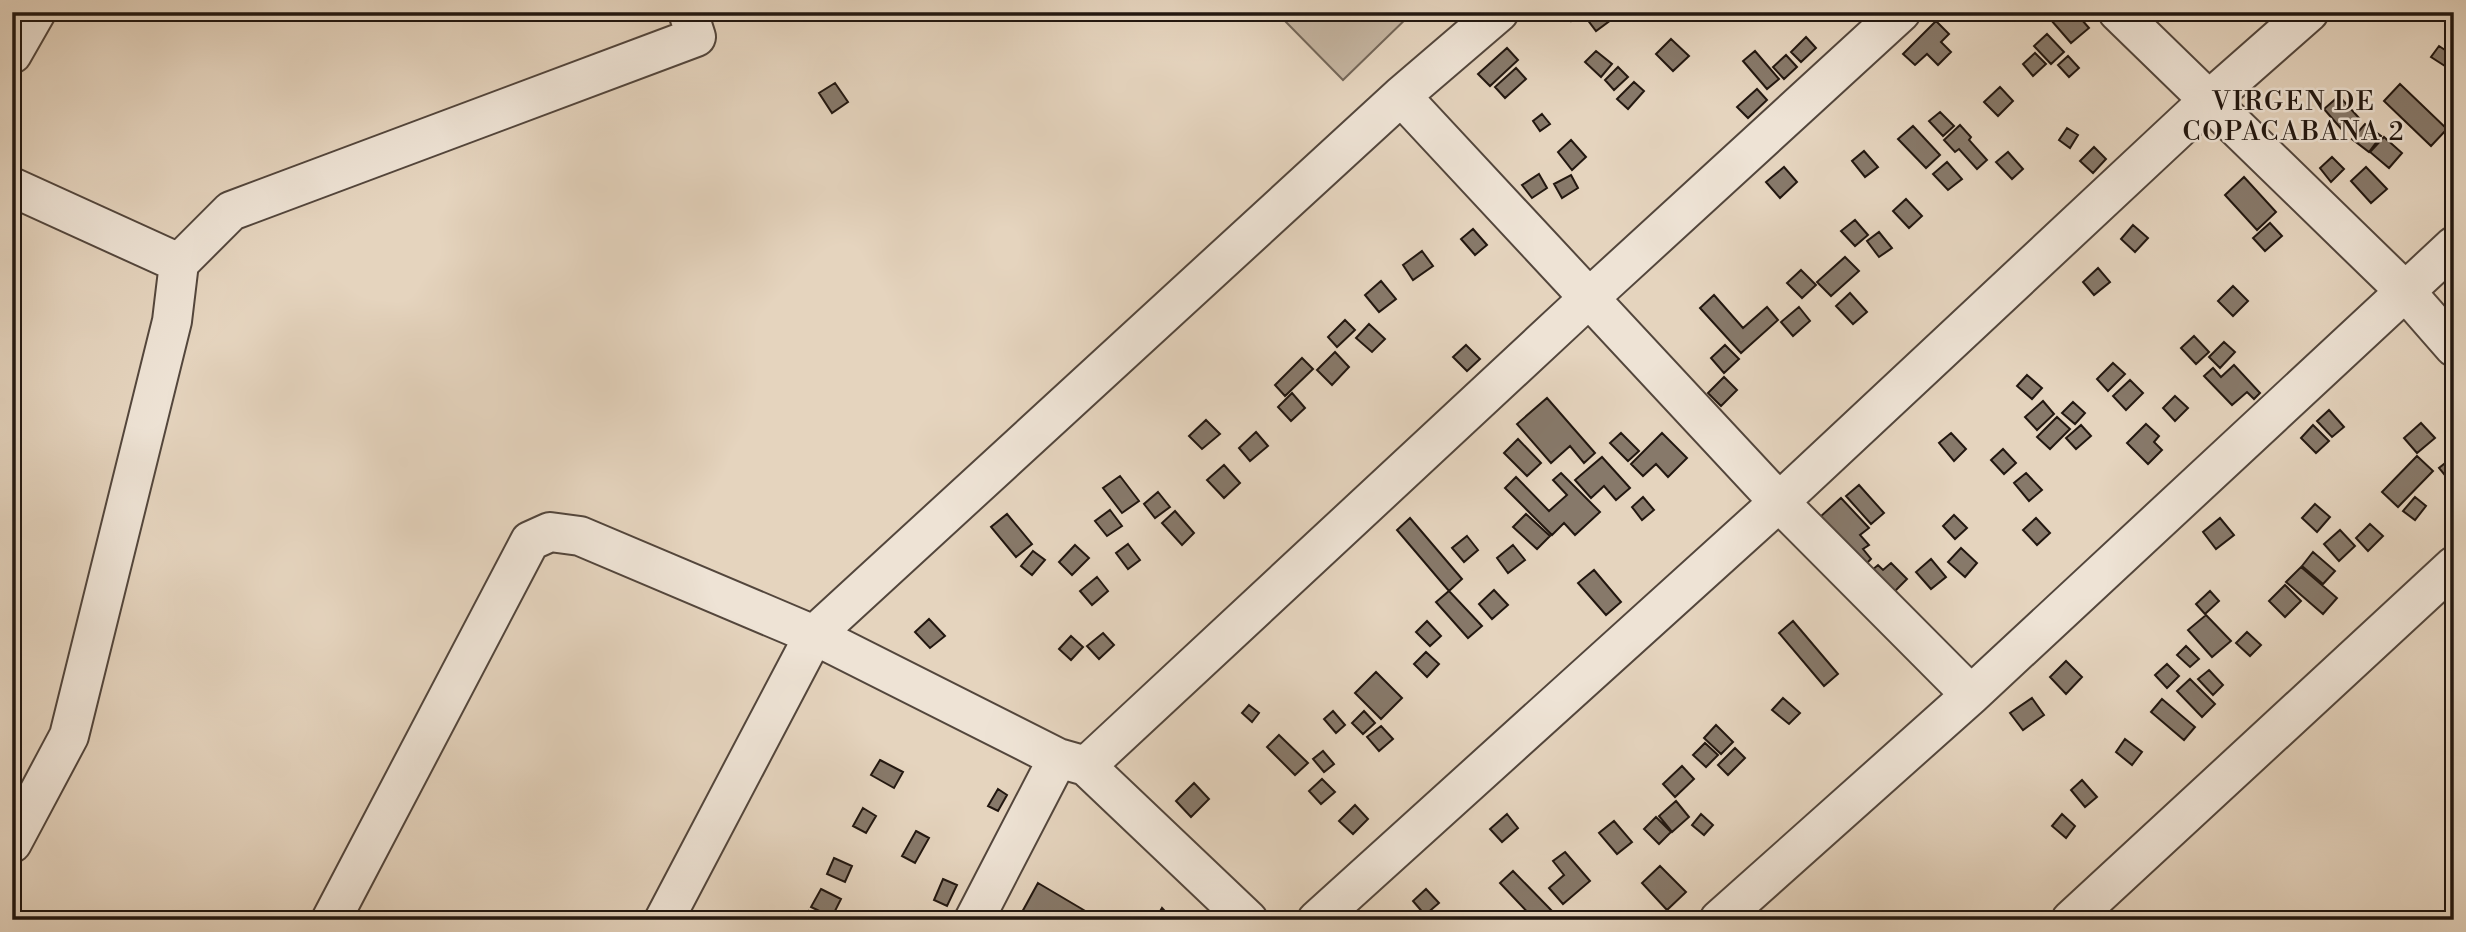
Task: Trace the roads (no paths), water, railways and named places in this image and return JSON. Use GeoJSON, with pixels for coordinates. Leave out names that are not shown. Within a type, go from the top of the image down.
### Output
{"type":"FeatureCollection","features":[{"type":"Feature","properties":{"kind":"street"},"geometry":{"type":"LineString","coordinates":[[12,54],[36,12]]}},
{"type":"Feature","properties":{"kind":"street"},"geometry":{"type":"LineString","coordinates":[[12,843],[69,736],[172,321],[179,263],[232,211],[696,37],[688,12]]}},
{"type":"Feature","properties":{"kind":"street"},"geometry":{"type":"LineString","coordinates":[[664,920],[814,635],[1401,96],[1499,12]]}},
{"type":"Feature","properties":{"kind":"street"},"geometry":{"type":"LineString","coordinates":[[974,920],[1072,762],[1589,298],[1901,12]]}},
{"type":"Feature","properties":{"kind":"street"},"geometry":{"type":"LineString","coordinates":[[2118,12],[2405,291],[2454,347]]}},
{"type":"Feature","properties":{"kind":"street"},"geometry":{"type":"LineString","coordinates":[[1317,920],[1779,502],[2208,101],[2309,12]]}},
{"type":"Feature","properties":{"kind":"street"},"geometry":{"type":"LineString","coordinates":[[1401,96],[1779,502],[1971,695]]}},
{"type":"Feature","properties":{"kind":"street"},"geometry":{"type":"LineString","coordinates":[[12,187],[179,263]]}},
{"type":"Feature","properties":{"kind":"street"},"geometry":{"type":"LineString","coordinates":[[1718,920],[1971,695],[2454,246]]}},
{"type":"Feature","properties":{"kind":"street"},"geometry":{"type":"LineString","coordinates":[[331,920],[530,541],[551,532],[580,536],[814,635],[1072,762],[1248,920]]}},
{"type":"Feature","properties":{"kind":"street"},"geometry":{"type":"LineString","coordinates":[[2071,920],[2454,566]]}},
{"type":"Feature","properties":{"kind":"district","name":"VIRGEN DE COPACABANA 2"},"geometry":{"type":"Point","coordinates":[2294,116]}}]}
